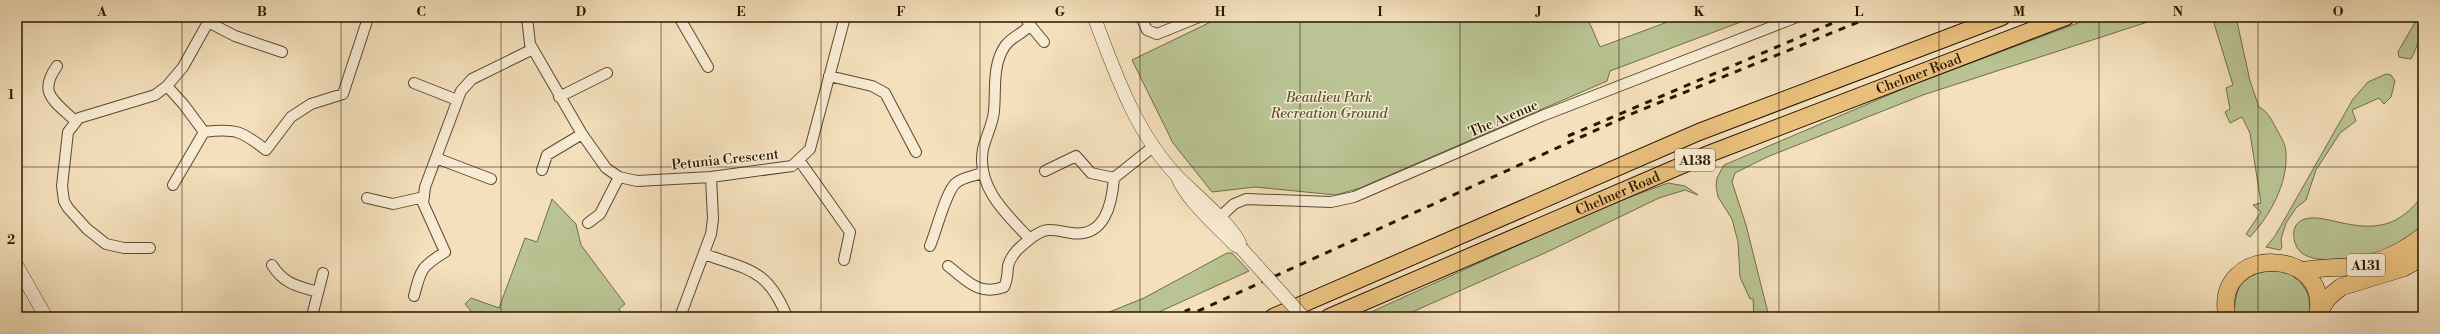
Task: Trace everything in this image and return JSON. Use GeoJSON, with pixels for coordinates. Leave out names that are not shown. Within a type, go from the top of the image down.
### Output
{"type":"FeatureCollection","features":[{"type":"Feature","properties":{"kind":"highway","name":"A131"},"geometry":{"type":"LineString","coordinates":[[2301,271],[2316,268],[2367,265],[2397,254],[2423,236]]}},
{"type":"Feature","properties":{"kind":"highway","name":"A131"},"geometry":{"type":"LineString","coordinates":[[2318,315],[2329,297],[2341,288],[2398,270],[2423,257]]}},
{"type":"Feature","properties":{"kind":"highway"},"geometry":{"type":"LineString","coordinates":[[2227,317],[2226,301],[2230,288],[2246,269],[2271,261],[2287,263],[2301,271],[2309,278],[2317,294],[2318,315]]}},
{"type":"Feature","properties":{"kind":"main road","name":"Chelmer Road"},"geometry":{"type":"LineString","coordinates":[[1273,317],[1699,132],[2002,17]]}},
{"type":"Feature","properties":{"kind":"main road","name":"Chelmer Road"},"geometry":{"type":"LineString","coordinates":[[1329,317],[1706,155],[2066,17]]}},
{"type":"Feature","properties":{"kind":"street","name":"Petunia Crescent"},"geometry":{"type":"LineString","coordinates":[[527,17],[533,49],[559,97],[582,134],[601,162],[619,177],[637,181],[711,177],[792,166],[810,149],[845,17]]}},
{"type":"Feature","properties":{"kind":"street"},"geometry":{"type":"LineString","coordinates":[[679,17],[708,67]]}},
{"type":"Feature","properties":{"kind":"street"},"geometry":{"type":"LineString","coordinates":[[1094,17],[1121,88],[1141,126],[1177,176],[1191,188],[1241,242],[1241,248]]}},
{"type":"Feature","properties":{"kind":"street"},"geometry":{"type":"LineString","coordinates":[[1141,17],[1147,30],[1158,34],[1199,17]]}},
{"type":"Feature","properties":{"kind":"street","name":"The Avenue"},"geometry":{"type":"LineString","coordinates":[[1219,218],[1234,204],[1246,199],[1331,202],[1354,197],[1542,116],[1797,17]]}},
{"type":"Feature","properties":{"kind":"street"},"geometry":{"type":"LineString","coordinates":[[204,132],[225,130],[245,134],[266,150],[291,116],[311,104],[343,94],[368,18]]}},
{"type":"Feature","properties":{"kind":"street"},"geometry":{"type":"LineString","coordinates":[[150,248],[124,248],[106,244],[87,229],[68,208],[64,201],[62,186],[67,138],[75,121],[155,95],[167,86],[183,66],[210,20],[235,36],[282,52]]}},
{"type":"Feature","properties":{"kind":"street"},"geometry":{"type":"LineString","coordinates":[[1030,239],[1000,206],[989,190],[982,173],[982,157],[986,135],[994,119],[997,65],[1004,47],[1028,21],[1044,42]]}},
{"type":"Feature","properties":{"kind":"street"},"geometry":{"type":"LineString","coordinates":[[414,296],[420,272],[430,262],[445,252],[423,203],[425,187],[461,91],[472,79],[533,49]]}},
{"type":"Feature","properties":{"kind":"street"},"geometry":{"type":"LineString","coordinates":[[57,66],[47,82],[49,93],[75,121]]}},
{"type":"Feature","properties":{"kind":"street"},"geometry":{"type":"LineString","coordinates":[[559,97],[608,73]]}},
{"type":"Feature","properties":{"kind":"street"},"geometry":{"type":"LineString","coordinates":[[830,76],[872,86],[884,93],[916,152]]}},
{"type":"Feature","properties":{"kind":"street"},"geometry":{"type":"LineString","coordinates":[[414,83],[457,100]]}},
{"type":"Feature","properties":{"kind":"street"},"geometry":{"type":"LineString","coordinates":[[167,86],[184,105],[204,132]]}},
{"type":"Feature","properties":{"kind":"street"},"geometry":{"type":"LineString","coordinates":[[173,185],[204,132]]}},
{"type":"Feature","properties":{"kind":"street"},"geometry":{"type":"LineString","coordinates":[[542,170],[547,155],[582,134]]}},
{"type":"Feature","properties":{"kind":"street"},"geometry":{"type":"LineString","coordinates":[[948,266],[977,289],[991,291],[1004,287],[1009,278],[1008,267],[1012,256],[1041,231],[1056,229],[1072,233],[1088,231],[1102,221],[1111,208],[1114,178],[1154,146]]}},
{"type":"Feature","properties":{"kind":"street"},"geometry":{"type":"LineString","coordinates":[[1045,171],[1076,156],[1091,173],[1114,178]]}},
{"type":"Feature","properties":{"kind":"street"},"geometry":{"type":"LineString","coordinates":[[436,158],[491,179]]}},
{"type":"Feature","properties":{"kind":"street"},"geometry":{"type":"LineString","coordinates":[[799,160],[850,232],[844,260]]}},
{"type":"Feature","properties":{"kind":"street"},"geometry":{"type":"LineString","coordinates":[[930,246],[940,222],[948,191],[956,182],[982,173]]}},
{"type":"Feature","properties":{"kind":"street"},"geometry":{"type":"LineString","coordinates":[[1177,176],[1180,185],[1207,216],[1235,246],[1241,248],[1303,317]]}},
{"type":"Feature","properties":{"kind":"street"},"geometry":{"type":"LineString","coordinates":[[588,223],[600,214],[619,177]]}},
{"type":"Feature","properties":{"kind":"street"},"geometry":{"type":"LineString","coordinates":[[680,317],[704,254],[713,219],[711,177]]}},
{"type":"Feature","properties":{"kind":"street"},"geometry":{"type":"LineString","coordinates":[[367,198],[393,204],[424,197]]}},
{"type":"Feature","properties":{"kind":"street"},"geometry":{"type":"LineString","coordinates":[[704,254],[761,276],[773,288],[787,317]]}},
{"type":"Feature","properties":{"kind":"street"},"geometry":{"type":"LineString","coordinates":[[17,266],[46,317]]}},
{"type":"Feature","properties":{"kind":"street"},"geometry":{"type":"LineString","coordinates":[[272,266],[280,278],[318,292]]}},
{"type":"Feature","properties":{"kind":"street"},"geometry":{"type":"LineString","coordinates":[[314,317],[313,312],[323,273]]}},
{"type":"Feature","properties":{"kind":"green space","name":"Beaulieu Park Recreation Ground"},"geometry":{"type":"Polygon","coordinates":[[[1221,17],[1587,17],[1600,47],[1681,17],[1754,17],[1610,71],[1607,81],[1360,188],[1336,195],[1255,187],[1212,192],[1173,143],[1132,60],[1221,17]]]}},
{"type":"Feature","properties":{"kind":"green space"},"geometry":{"type":"Polygon","coordinates":[[[2094,17],[2163,17],[1923,95],[1767,157],[1735,173],[1732,182],[1746,225],[1769,317],[1754,317],[1753,299],[1750,299],[1740,277],[1738,242],[1732,219],[1718,197],[1716,186],[1717,178],[1724,165],[1917,83],[2094,17]]]}},
{"type":"Feature","properties":{"kind":"green space"},"geometry":{"type":"Polygon","coordinates":[[[2212,17],[2236,17],[2250,81],[2259,107],[2267,113],[2271,119],[2286,150],[2286,164],[2281,187],[2271,209],[2250,237],[2246,234],[2261,212],[2253,205],[2261,203],[2250,133],[2242,117],[2230,123],[2225,112],[2230,109],[2226,88],[2233,85],[2212,17]]]}},
{"type":"Feature","properties":{"kind":"green space"},"geometry":{"type":"Polygon","coordinates":[[[2418,17],[2423,17],[2423,22],[2413,55],[2411,59],[2399,57],[2398,52],[2418,17]]]}},
{"type":"Feature","properties":{"kind":"green space"},"geometry":{"type":"Polygon","coordinates":[[[2386,74],[2391,75],[2395,81],[2391,97],[2384,104],[2379,98],[2352,110],[2356,121],[2340,133],[2316,170],[2306,200],[2296,208],[2286,223],[2281,239],[2282,248],[2280,250],[2266,247],[2275,236],[2353,99],[2368,82],[2386,74]]]}},
{"type":"Feature","properties":{"kind":"green space"},"geometry":{"type":"Polygon","coordinates":[[[1668,183],[1685,186],[1698,195],[1685,190],[1659,198],[1547,252],[1401,317],[1360,317],[1600,208],[1668,183]]]}},
{"type":"Feature","properties":{"kind":"green space"},"geometry":{"type":"Polygon","coordinates":[[[2423,195],[2423,225],[2406,238],[2378,253],[2358,258],[2331,260],[2315,259],[2301,252],[2295,242],[2294,231],[2296,225],[2305,219],[2322,219],[2364,226],[2386,224],[2405,214],[2423,195]]]}},
{"type":"Feature","properties":{"kind":"green space"},"geometry":{"type":"Polygon","coordinates":[[[552,199],[576,224],[581,245],[625,304],[619,309],[623,317],[476,317],[465,304],[471,298],[499,308],[525,238],[537,242],[552,199]]]}},
{"type":"Feature","properties":{"kind":"green space"},"geometry":{"type":"Polygon","coordinates":[[[1227,253],[1232,253],[1249,271],[1148,317],[1097,317],[1144,298],[1227,253]]]}},
{"type":"Feature","properties":{"kind":"green space"},"geometry":{"type":"Polygon","coordinates":[[[2285,270],[2298,280],[2308,294],[2310,317],[2234,317],[2237,292],[2246,278],[2252,274],[2261,272],[2285,270]]]}},
{"type":"Feature","properties":{"kind":"railway"},"geometry":{"type":"LineString","coordinates":[[1568,136],[1847,17]]}},
{"type":"Feature","properties":{"kind":"railway"},"geometry":{"type":"LineString","coordinates":[[1185,317],[1636,112],[1871,17]]}},
{"type":"Feature","properties":{"kind":"railway"},"geometry":{"type":"LineString","coordinates":[[1172,317],[1190,309]]}}]}
